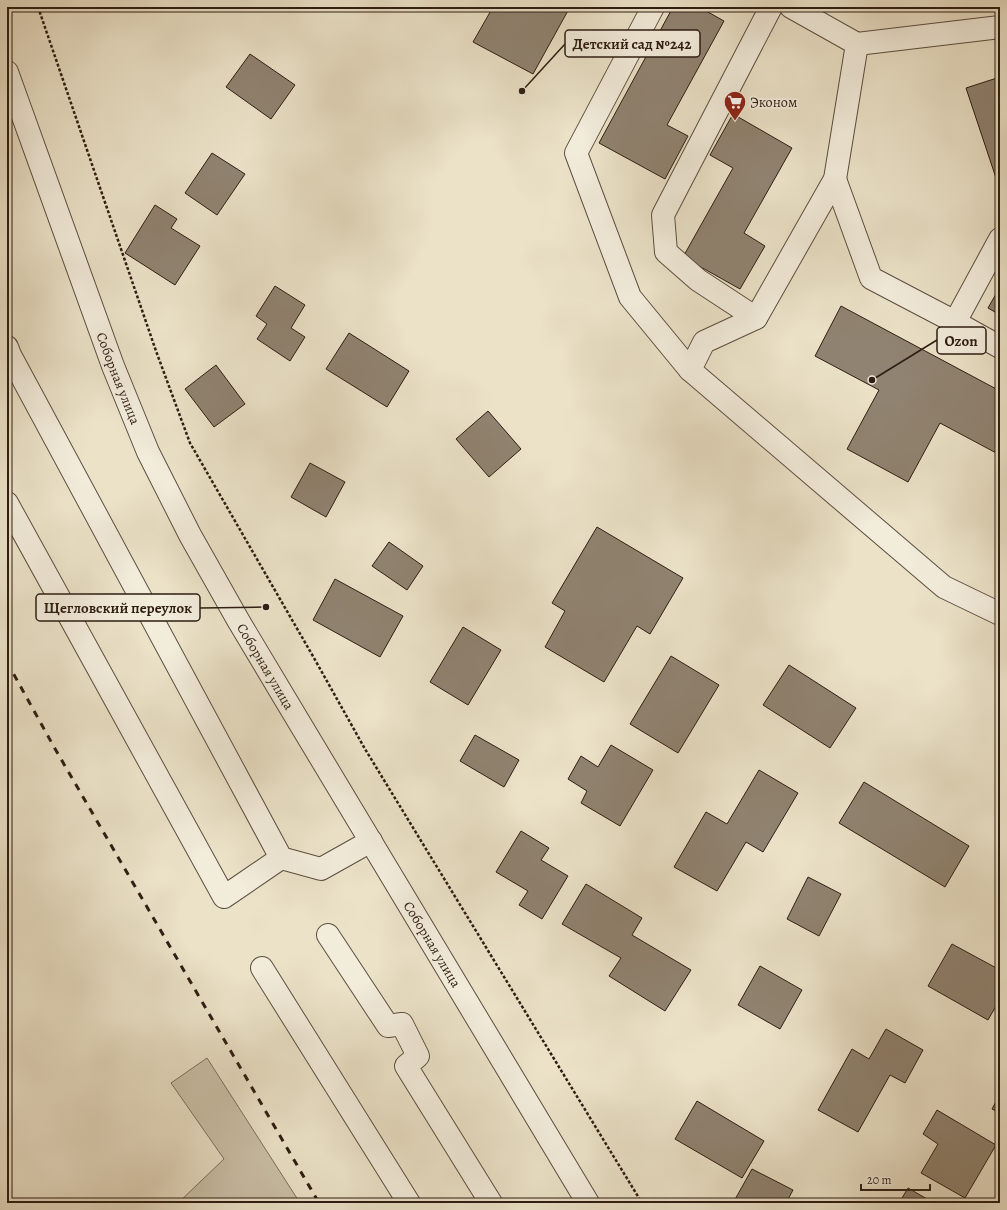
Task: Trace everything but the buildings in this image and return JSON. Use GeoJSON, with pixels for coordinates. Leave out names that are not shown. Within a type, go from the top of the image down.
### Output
{"type":"FeatureCollection","features":[{"type":"Feature","properties":{"kind":"street"},"geometry":{"type":"LineString","coordinates":[[653,7],[576,153],[630,297],[690,370],[944,587],[1000,614]]}},
{"type":"Feature","properties":{"kind":"street"},"geometry":{"type":"LineString","coordinates":[[756,318],[698,280],[666,252],[663,215],[771,7]]}},
{"type":"Feature","properties":{"kind":"street"},"geometry":{"type":"LineString","coordinates":[[791,7],[856,44],[1000,27]]}},
{"type":"Feature","properties":{"kind":"street"},"geometry":{"type":"LineString","coordinates":[[690,370],[704,342],[756,318],[835,179],[856,44]]}},
{"type":"Feature","properties":{"kind":"street","name":"Соборная улица"},"geometry":{"type":"LineString","coordinates":[[7,72],[113,366],[148,452],[190,535],[238,620],[588,1203]]}},
{"type":"Feature","properties":{"kind":"street"},"geometry":{"type":"LineString","coordinates":[[835,179],[871,278],[1000,347]]}},
{"type":"Feature","properties":{"kind":"street"},"geometry":{"type":"LineString","coordinates":[[955,322],[1000,239]]}},
{"type":"Feature","properties":{"kind":"street"},"geometry":{"type":"LineString","coordinates":[[8,353],[281,858],[321,869],[371,840]]}},
{"type":"Feature","properties":{"kind":"street"},"geometry":{"type":"LineString","coordinates":[[7,503],[224,897],[281,858]]}},
{"type":"Feature","properties":{"kind":"street"},"geometry":{"type":"LineString","coordinates":[[328,935],[388,1026],[402,1024],[418,1056],[406,1066],[491,1203]]}},
{"type":"Feature","properties":{"kind":"street"},"geometry":{"type":"LineString","coordinates":[[262,968],[409,1203]]}},
{"type":"Feature","properties":{"kind":"path"},"geometry":{"type":"LineString","coordinates":[[38,7],[154,344],[190,443],[365,749],[642,1203]]}},
{"type":"Feature","properties":{"kind":"shaded area"},"geometry":{"type":"Polygon","coordinates":[[[207,1058],[300,1203],[178,1203],[224,1159],[171,1083],[207,1058]]]}},
{"type":"Feature","properties":{"kind":"railway"},"geometry":{"type":"LineString","coordinates":[[7,662],[54,747],[319,1203]]}},
{"type":"Feature","properties":{"kind":"place","name":"Детский сад №242"},"geometry":{"type":"Point","coordinates":[522,91]}},
{"type":"Feature","properties":{"kind":"place","name":"Эконом"},"geometry":{"type":"Point","coordinates":[735,122]}},
{"type":"Feature","properties":{"kind":"place","name":"Ozon"},"geometry":{"type":"Point","coordinates":[872,380]}},
{"type":"Feature","properties":{"kind":"place","name":"Щегловский переулок"},"geometry":{"type":"Point","coordinates":[266,607]}}]}
